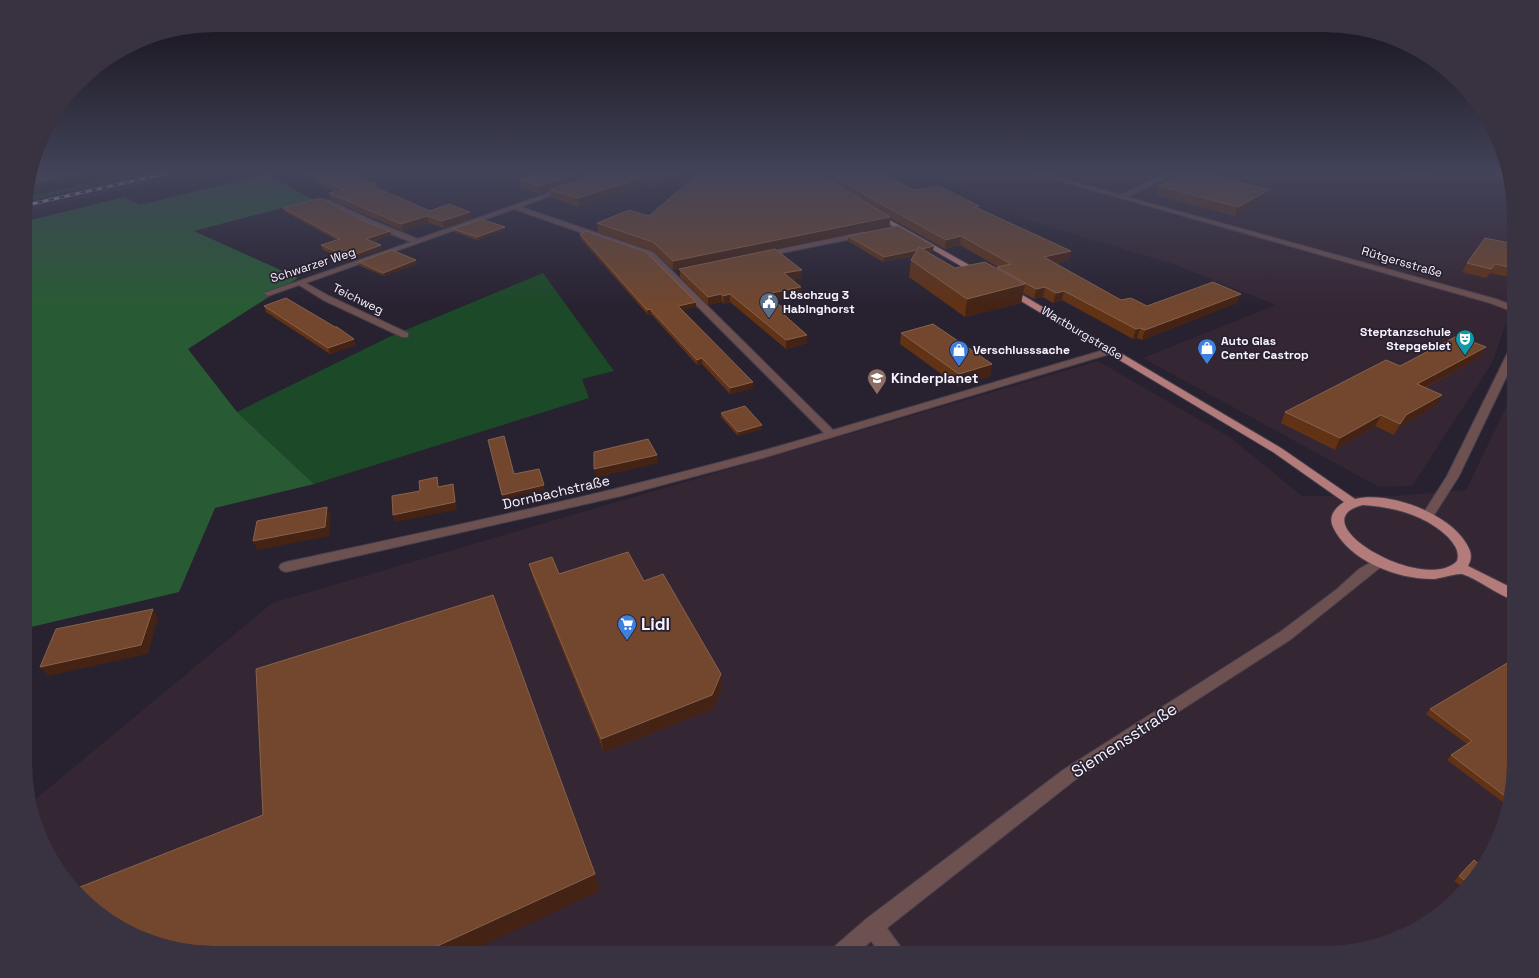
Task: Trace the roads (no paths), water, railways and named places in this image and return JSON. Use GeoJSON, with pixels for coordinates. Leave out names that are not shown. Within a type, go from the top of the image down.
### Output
{"type":"FeatureCollection","features":[{"type":"Feature","properties":{"kind":"main road"},"geometry":{"type":"LineString","coordinates":[[881,217],[989,278]]}},
{"type":"Feature","properties":{"kind":"main road","name":"Wartburgstraße"},"geometry":{"type":"LineString","coordinates":[[1002,285],[1110,351],[1278,450],[1353,503]]}},
{"type":"Feature","properties":{"kind":"main road"},"geometry":{"type":"LineString","coordinates":[[1353,503],[1388,503],[1427,516],[1447,529],[1460,543],[1464,561],[1459,567],[1451,572],[1426,574],[1401,569],[1380,562],[1353,545],[1338,527],[1336,519],[1344,506],[1353,503]]}},
{"type":"Feature","properties":{"kind":"main road"},"geometry":{"type":"LineString","coordinates":[[1459,567],[1507,591]]}},
{"type":"Feature","properties":{"kind":"street"},"geometry":{"type":"LineString","coordinates":[[358,217],[418,242]]}},
{"type":"Feature","properties":{"kind":"street","name":"Schwarzer Weg"},"geometry":{"type":"LineString","coordinates":[[268,293],[301,283],[488,217]]}},
{"type":"Feature","properties":{"kind":"street"},"geometry":{"type":"LineString","coordinates":[[543,217],[650,254],[676,274],[831,434]]}},
{"type":"Feature","properties":{"kind":"street","name":"Rütgersstraße"},"geometry":{"type":"LineString","coordinates":[[1191,217],[1493,301],[1507,306]]}},
{"type":"Feature","properties":{"kind":"street"},"geometry":{"type":"LineString","coordinates":[[757,256],[898,227]]}},
{"type":"Feature","properties":{"kind":"street","name":"Teichweg"},"geometry":{"type":"LineString","coordinates":[[301,283],[326,298],[405,335]]}},
{"type":"Feature","properties":{"kind":"street","name":"Dornbachstraße"},"geometry":{"type":"LineString","coordinates":[[286,567],[621,492],[759,456],[1110,351]]}},
{"type":"Feature","properties":{"kind":"street"},"geometry":{"type":"LineString","coordinates":[[1427,516],[1453,476],[1507,364]]}},
{"type":"Feature","properties":{"kind":"street","name":"Siemensstraße"},"geometry":{"type":"LineString","coordinates":[[850,946],[873,926],[1069,775],[1286,636],[1342,592],[1364,572],[1380,562]]}},
{"type":"Feature","properties":{"kind":"street"},"geometry":{"type":"LineString","coordinates":[[873,926],[888,946]]}},
{"type":"Feature","properties":{"kind":"place","name":"Löschzug 3 Habinghorst"},"geometry":{"type":"Point","coordinates":[769,319]}},
{"type":"Feature","properties":{"kind":"place","name":"Steptanzschule Stepgebiet"},"geometry":{"type":"Point","coordinates":[1465,356]}},
{"type":"Feature","properties":{"kind":"place","name":"Auto Glas Center Castrop"},"geometry":{"type":"Point","coordinates":[1207,365]}},
{"type":"Feature","properties":{"kind":"place","name":"Verschlusssache"},"geometry":{"type":"Point","coordinates":[959,367]}},
{"type":"Feature","properties":{"kind":"place","name":"Kinderplanet"},"geometry":{"type":"Point","coordinates":[877,395]}},
{"type":"Feature","properties":{"kind":"place","name":"Lidl"},"geometry":{"type":"Point","coordinates":[627,641]}}]}
